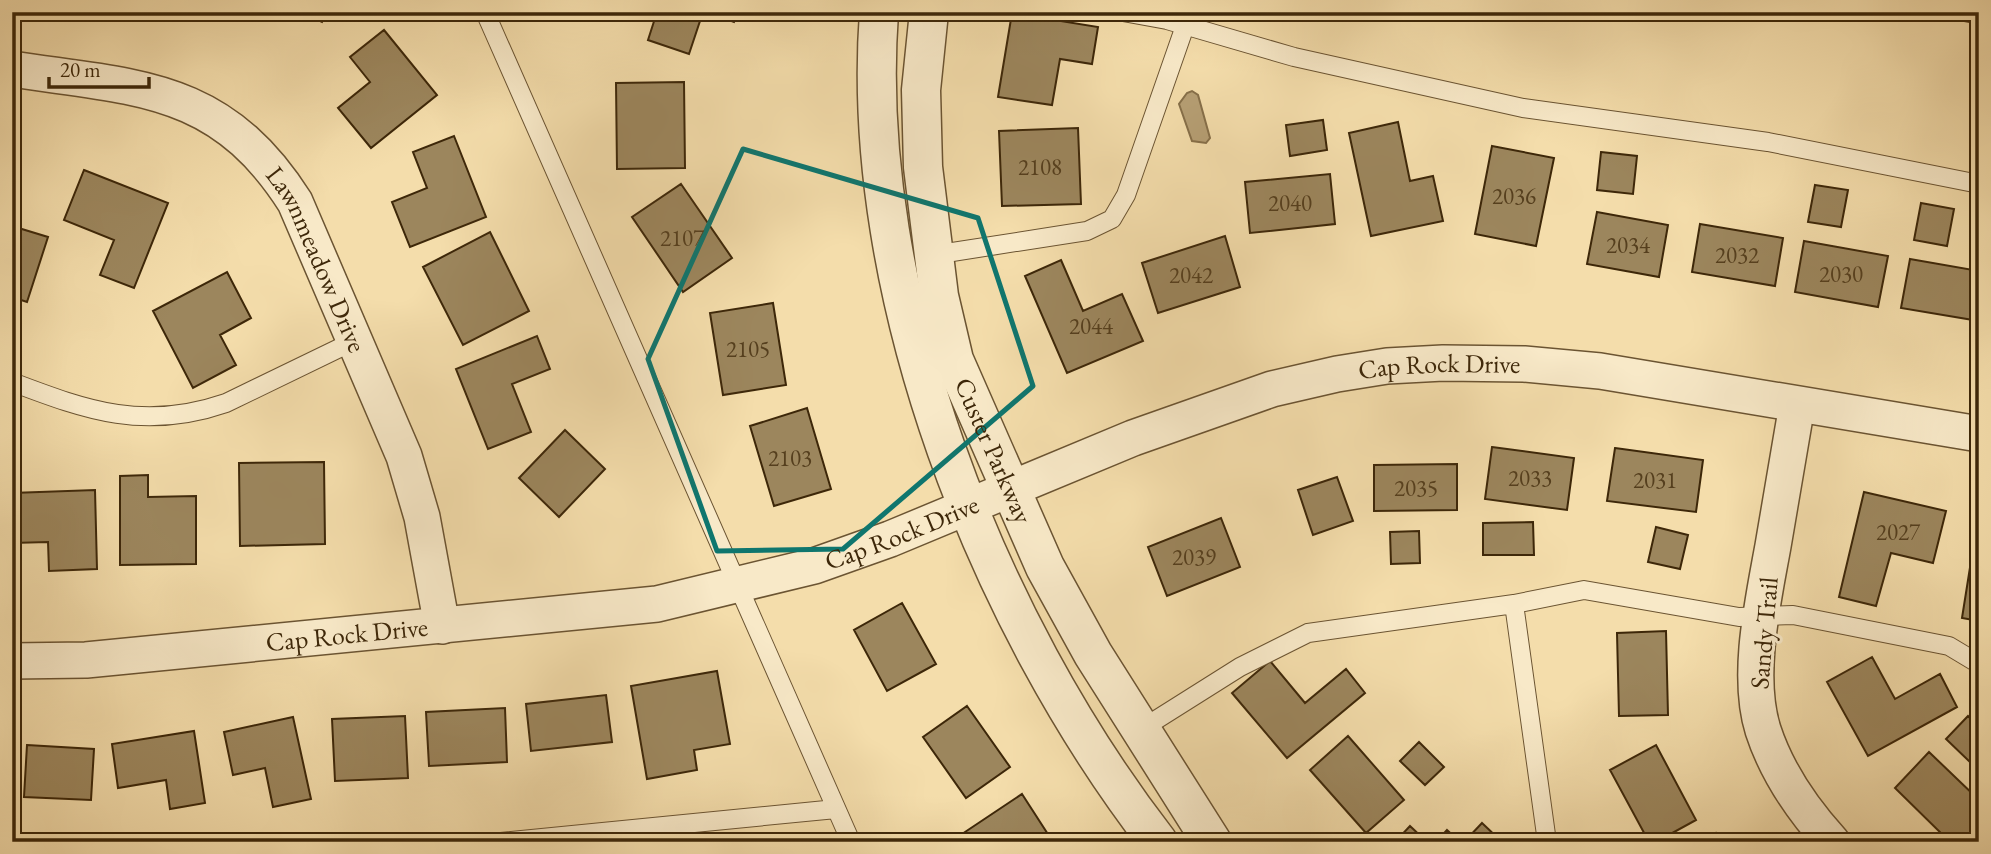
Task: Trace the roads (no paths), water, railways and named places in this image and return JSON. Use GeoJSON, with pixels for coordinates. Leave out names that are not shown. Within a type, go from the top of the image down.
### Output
{"type":"FeatureCollection","features":[{"type":"Feature","properties":{"kind":"street","name":"Custer Parkway"},"geometry":{"type":"LineString","coordinates":[[879,12],[876,51],[878,130],[885,205],[898,281],[927,386],[969,506],[1017,616],[1060,698],[1122,796],[1158,842]]}},
{"type":"Feature","properties":{"kind":"street","name":"Custer Parkway"},"geometry":{"type":"LineString","coordinates":[[929,12],[921,90],[923,167],[933,255],[954,360],[1051,578],[1093,654],[1212,842]]}},
{"type":"Feature","properties":{"kind":"street","name":"Lawnmeadow Drive"},"geometry":{"type":"LineString","coordinates":[[12,69],[166,94],[209,114],[241,137],[269,165],[295,202],[404,456],[422,517],[442,626]]}},
{"type":"Feature","properties":{"kind":"street","name":"Cap Rock Drive"},"geometry":{"type":"LineString","coordinates":[[12,662],[86,660],[657,604],[814,566],[890,539],[1133,438],[1272,389],[1387,366],[1443,363],[1524,364],[1600,371],[1979,435]]}},
{"type":"Feature","properties":{"kind":"street","name":"Sandy Trail"},"geometry":{"type":"LineString","coordinates":[[1797,405],[1760,617],[1756,688],[1762,728],[1777,768],[1807,814],[1832,842]]}},
{"type":"Feature","properties":{"kind":"lane"},"geometry":{"type":"LineString","coordinates":[[485,12],[851,842]]}},
{"type":"Feature","properties":{"kind":"lane"},"geometry":{"type":"LineString","coordinates":[[1123,12],[1185,26],[1294,57],[1523,108],[1768,142],[1979,184]]}},
{"type":"Feature","properties":{"kind":"lane"},"geometry":{"type":"LineString","coordinates":[[933,255],[1087,231],[1112,219],[1126,195],[1185,26]]}},
{"type":"Feature","properties":{"kind":"lane"},"geometry":{"type":"LineString","coordinates":[[12,383],[80,408],[153,417],[191,412],[238,397],[356,341]]}},
{"type":"Feature","properties":{"kind":"lane"},"geometry":{"type":"LineString","coordinates":[[1140,730],[1240,667],[1308,634],[1514,604],[1584,590],[1739,617],[1793,615],[1949,646],[1979,664]]}},
{"type":"Feature","properties":{"kind":"lane"},"geometry":{"type":"LineString","coordinates":[[1514,604],[1548,842]]}},
{"type":"Feature","properties":{"kind":"lane"},"geometry":{"type":"LineString","coordinates":[[501,842],[836,809]]}},
{"type":"Feature","properties":{"kind":"railway"},"geometry":{"type":"LineString","coordinates":[[1917,12],[1979,22]]}}]}
